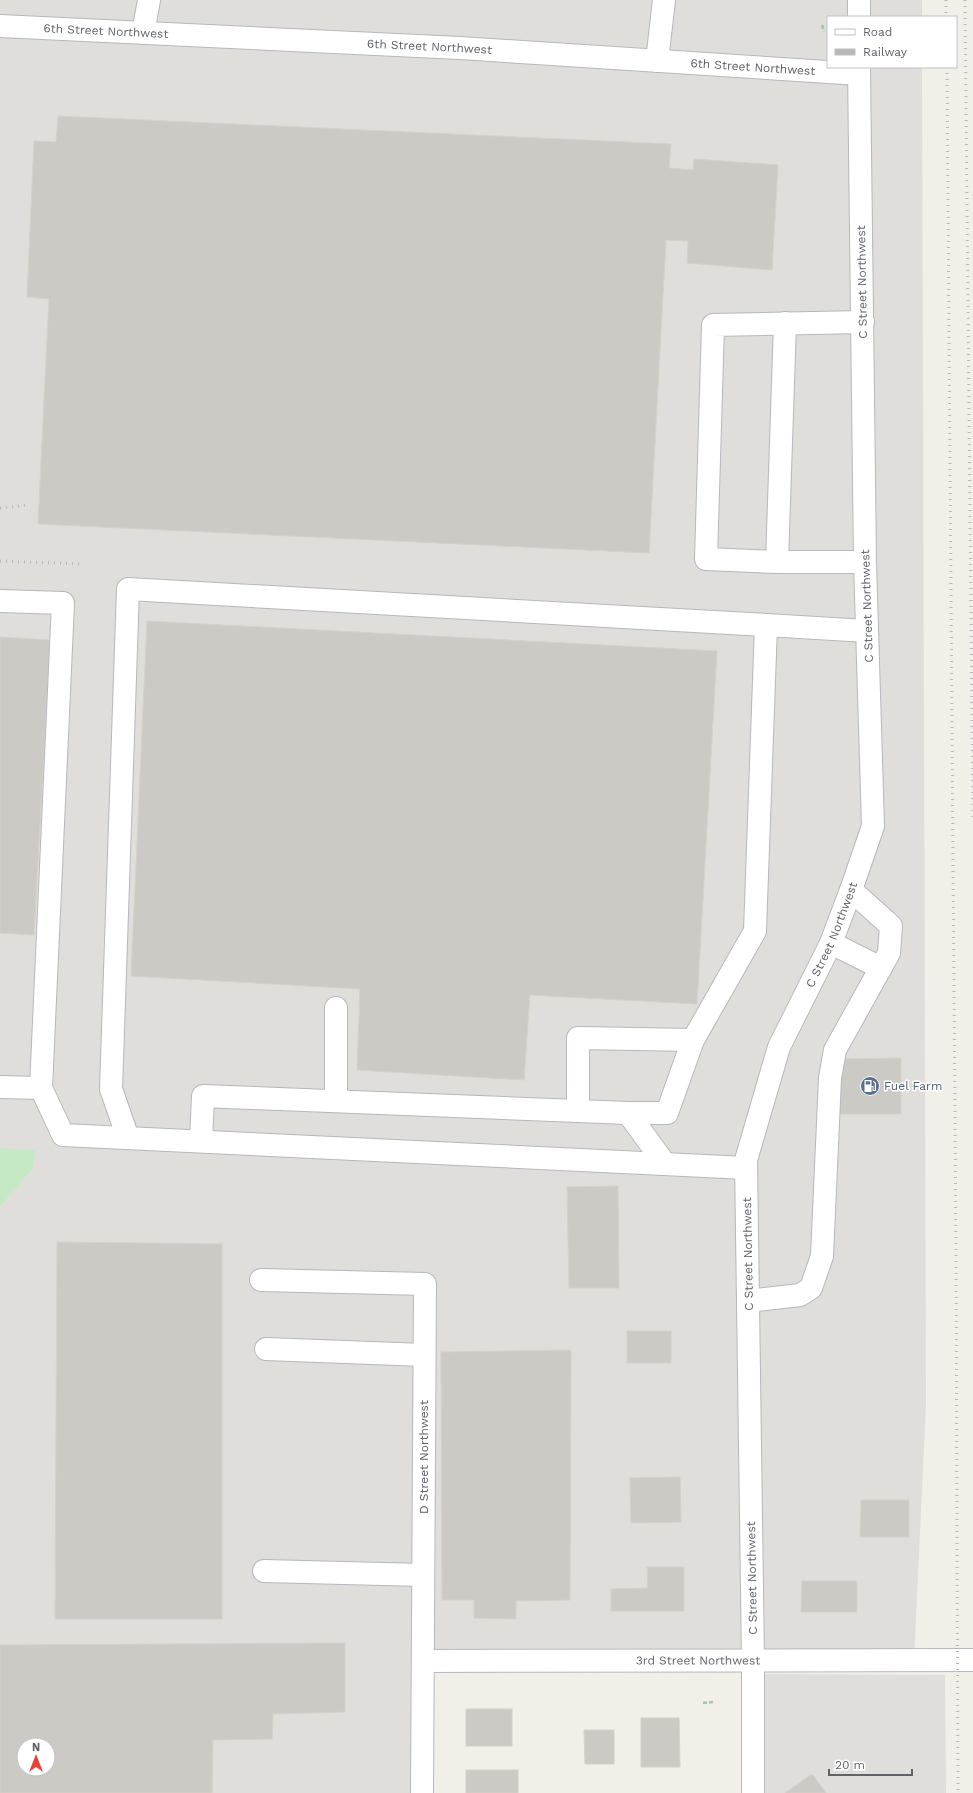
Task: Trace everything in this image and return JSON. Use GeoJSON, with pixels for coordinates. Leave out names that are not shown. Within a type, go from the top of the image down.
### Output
{"type":"FeatureCollection","features":[{"type":"Feature","properties":{"kind":"street"},"geometry":{"type":"LineString","coordinates":[[143,33],[149,0]]}},
{"type":"Feature","properties":{"kind":"street"},"geometry":{"type":"LineString","coordinates":[[657,61],[664,0]]}},
{"type":"Feature","properties":{"kind":"street"},"geometry":{"type":"LineString","coordinates":[[859,0],[859,16]]}},
{"type":"Feature","properties":{"kind":"street","name":"6th Street Northwest"},"geometry":{"type":"LineString","coordinates":[[0,26],[460,48],[657,61],[859,71]]}},
{"type":"Feature","properties":{"kind":"street","name":"C Street Northwest"},"geometry":{"type":"LineString","coordinates":[[753,1793],[753,1661],[746,1160],[778,1047],[831,943],[873,826],[865,562],[859,71]]}},
{"type":"Feature","properties":{"kind":"street"},"geometry":{"type":"LineString","coordinates":[[863,322],[713,325],[706,559],[777,562],[865,562]]}},
{"type":"Feature","properties":{"kind":"street"},"geometry":{"type":"LineString","coordinates":[[777,562],[785,323]]}},
{"type":"Feature","properties":{"kind":"street"},"geometry":{"type":"LineString","coordinates":[[128,1138],[110,1089],[128,589],[867,631]]}},
{"type":"Feature","properties":{"kind":"street"},"geometry":{"type":"LineString","coordinates":[[0,601],[63,603],[41,1088],[63,1135],[746,1168]]}},
{"type":"Feature","properties":{"kind":"street"},"geometry":{"type":"LineString","coordinates":[[201,1141],[203,1096],[667,1114],[693,1040],[755,931],[766,625]]}},
{"type":"Feature","properties":{"kind":"street"},"geometry":{"type":"LineString","coordinates":[[748,1301],[800,1295],[811,1288],[822,1256],[830,1078],[835,1050],[889,953],[891,926],[851,890]]}},
{"type":"Feature","properties":{"kind":"street"},"geometry":{"type":"LineString","coordinates":[[831,943],[881,968]]}},
{"type":"Feature","properties":{"kind":"street"},"geometry":{"type":"LineString","coordinates":[[336,1008],[336,1101]]}},
{"type":"Feature","properties":{"kind":"street"},"geometry":{"type":"LineString","coordinates":[[578,1111],[578,1038],[693,1040]]}},
{"type":"Feature","properties":{"kind":"street"},"geometry":{"type":"LineString","coordinates":[[0,1087],[41,1088]]}},
{"type":"Feature","properties":{"kind":"street"},"geometry":{"type":"LineString","coordinates":[[628,1113],[665,1164]]}},
{"type":"Feature","properties":{"kind":"street","name":"D Street Northwest"},"geometry":{"type":"LineString","coordinates":[[261,1280],[425,1284],[422,1793]]}},
{"type":"Feature","properties":{"kind":"street"},"geometry":{"type":"LineString","coordinates":[[266,1349],[424,1355]]}},
{"type":"Feature","properties":{"kind":"street"},"geometry":{"type":"LineString","coordinates":[[264,1571],[423,1575]]}},
{"type":"Feature","properties":{"kind":"street","name":"3rd Street Northwest"},"geometry":{"type":"LineString","coordinates":[[423,1661],[973,1660]]}},
{"type":"Feature","properties":{"kind":"path"},"geometry":{"type":"LineString","coordinates":[[822,25],[824,31]]}},
{"type":"Feature","properties":{"kind":"path"},"geometry":{"type":"LineString","coordinates":[[703,1703],[713,1702]]}},
{"type":"Feature","properties":{"kind":"shaded area"},"geometry":{"type":"Polygon","coordinates":[[[0,0],[922,0],[922,16],[827,16],[827,68],[922,68],[926,1404],[914,1660],[423,1661],[422,1793],[0,1793],[0,0]]]}},
{"type":"Feature","properties":{"kind":"shaded area"},"geometry":{"type":"Polygon","coordinates":[[[753,1674],[945,1675],[946,1793],[754,1793],[753,1674]]]}},
{"type":"Feature","properties":{"kind":"green space"},"geometry":{"type":"Polygon","coordinates":[[[0,1148],[35,1150],[32,1169],[0,1206],[0,1148]]]}},
{"type":"Feature","properties":{"kind":"building"},"geometry":{"type":"Polygon","coordinates":[[[58,116],[671,144],[669,168],[693,170],[694,159],[778,165],[772,270],[687,263],[688,241],[666,240],[649,553],[38,524],[49,299],[27,297],[34,141],[56,142],[58,116]]]}},
{"type":"Feature","properties":{"kind":"building"},"geometry":{"type":"Polygon","coordinates":[[[147,621],[717,651],[697,1004],[530,995],[524,1080],[357,1070],[360,989],[131,976],[147,621]]]}},
{"type":"Feature","properties":{"kind":"building"},"geometry":{"type":"Polygon","coordinates":[[[0,637],[50,640],[34,935],[0,933],[0,637]]]}},
{"type":"Feature","properties":{"kind":"building","name":"Fuel Farm"},"geometry":{"type":"Polygon","coordinates":[[[901,1058],[901,1114],[839,1114],[838,1059],[901,1058]]]}},
{"type":"Feature","properties":{"kind":"building"},"geometry":{"type":"Polygon","coordinates":[[[618,1186],[619,1288],[569,1288],[567,1187],[618,1186]]]}},
{"type":"Feature","properties":{"kind":"building"},"geometry":{"type":"Polygon","coordinates":[[[57,1242],[222,1244],[222,1619],[55,1619],[57,1242]]]}},
{"type":"Feature","properties":{"kind":"building"},"geometry":{"type":"Polygon","coordinates":[[[627,1331],[671,1331],[671,1363],[627,1363],[627,1331]]]}},
{"type":"Feature","properties":{"kind":"building"},"geometry":{"type":"Polygon","coordinates":[[[571,1350],[570,1600],[516,1601],[516,1619],[474,1618],[474,1600],[442,1600],[441,1352],[571,1350]]]}},
{"type":"Feature","properties":{"kind":"building"},"geometry":{"type":"Polygon","coordinates":[[[680,1477],[681,1522],[631,1523],[630,1478],[680,1477]]]}},
{"type":"Feature","properties":{"kind":"building"},"geometry":{"type":"Polygon","coordinates":[[[861,1500],[909,1500],[909,1537],[860,1537],[861,1500]]]}},
{"type":"Feature","properties":{"kind":"building"},"geometry":{"type":"Polygon","coordinates":[[[647,1567],[684,1567],[684,1611],[611,1611],[611,1589],[648,1588],[647,1567]]]}},
{"type":"Feature","properties":{"kind":"building"},"geometry":{"type":"Polygon","coordinates":[[[802,1581],[857,1581],[857,1612],[801,1612],[802,1581]]]}},
{"type":"Feature","properties":{"kind":"building"},"geometry":{"type":"Polygon","coordinates":[[[345,1643],[345,1712],[273,1714],[272,1739],[213,1740],[212,1793],[0,1793],[0,1645],[345,1643]]]}},
{"type":"Feature","properties":{"kind":"building"},"geometry":{"type":"Polygon","coordinates":[[[466,1709],[512,1709],[512,1746],[466,1746],[466,1709]]]}},
{"type":"Feature","properties":{"kind":"building"},"geometry":{"type":"Polygon","coordinates":[[[641,1718],[679,1718],[680,1767],[641,1767],[641,1718]]]}},
{"type":"Feature","properties":{"kind":"building"},"geometry":{"type":"Polygon","coordinates":[[[584,1730],[614,1730],[614,1764],[585,1764],[584,1730]]]}},
{"type":"Feature","properties":{"kind":"building"},"geometry":{"type":"Polygon","coordinates":[[[466,1770],[518,1770],[518,1793],[466,1793],[466,1770]]]}},
{"type":"Feature","properties":{"kind":"building"},"geometry":{"type":"Polygon","coordinates":[[[812,1774],[826,1793],[785,1793],[812,1774]]]}},
{"type":"Feature","properties":{"kind":"railway"},"geometry":{"type":"LineString","coordinates":[[946,0],[946,16]]}},
{"type":"Feature","properties":{"kind":"railway"},"geometry":{"type":"LineString","coordinates":[[965,0],[973,820]]}},
{"type":"Feature","properties":{"kind":"railway"},"geometry":{"type":"LineString","coordinates":[[947,68],[956,1251],[958,1793]]}},
{"type":"Feature","properties":{"kind":"railway"},"geometry":{"type":"LineString","coordinates":[[0,508],[28,505]]}},
{"type":"Feature","properties":{"kind":"railway"},"geometry":{"type":"LineString","coordinates":[[0,561],[80,564]]}},
{"type":"Feature","properties":{"kind":"place","name":"Fuel Farm"},"geometry":{"type":"Point","coordinates":[870,1086]}}]}
